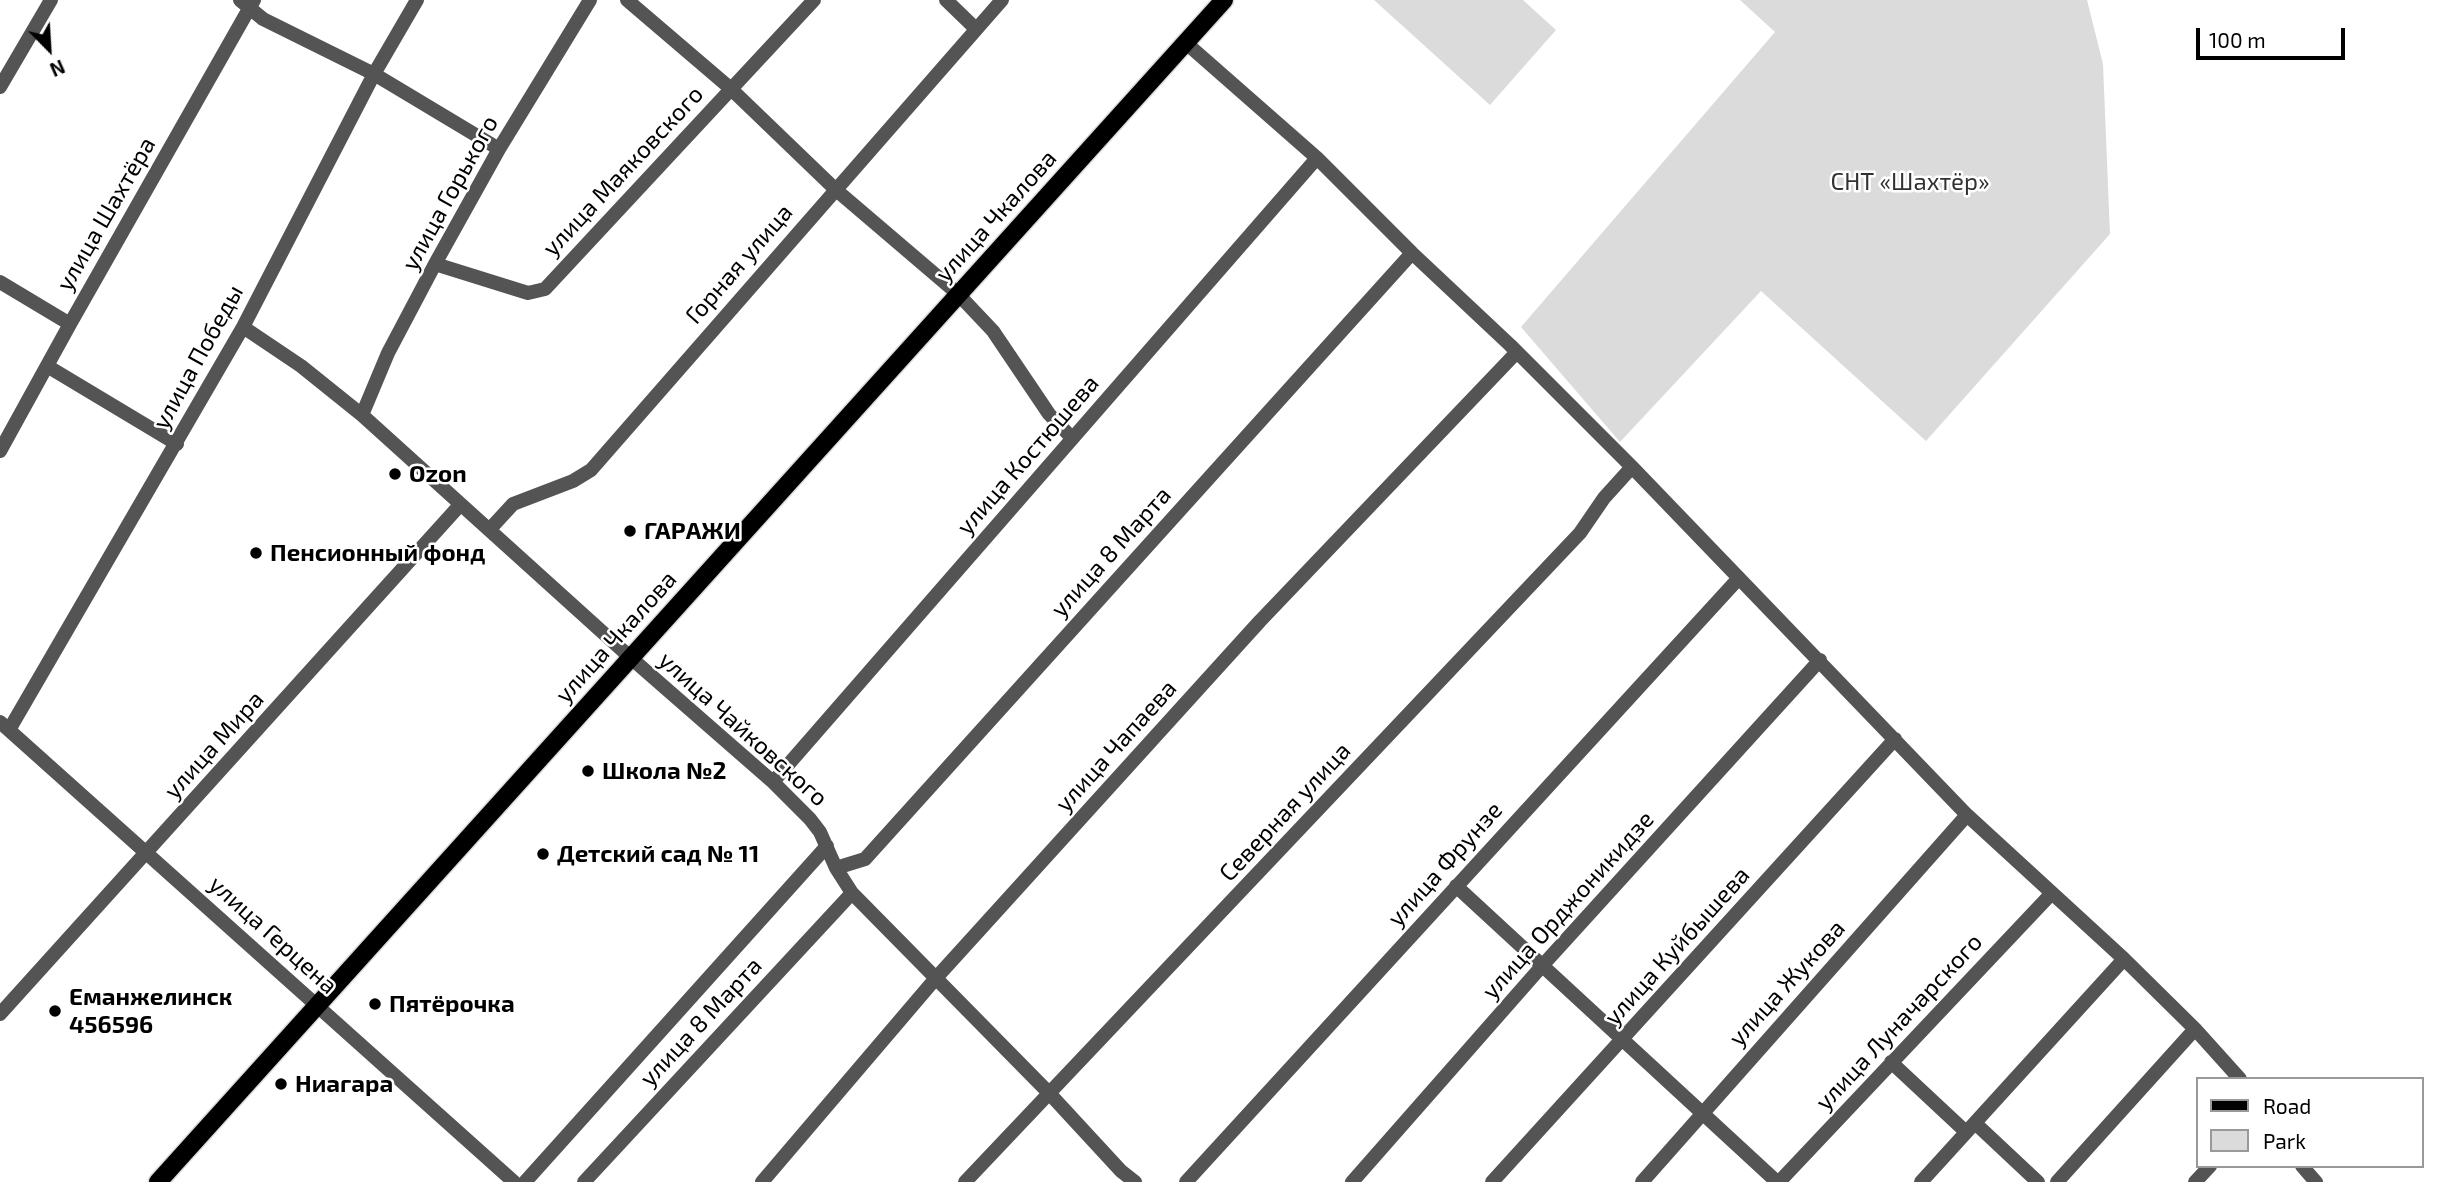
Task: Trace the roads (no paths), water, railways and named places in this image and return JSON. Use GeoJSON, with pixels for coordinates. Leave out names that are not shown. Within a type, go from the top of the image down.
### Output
{"type":"FeatureCollection","features":[{"type":"Feature","properties":{"kind":"main road","name":"улица Чкалова"},"geometry":{"type":"LineString","coordinates":[[158,1182],[1224,0]]}},
{"type":"Feature","properties":{"kind":"street"},"geometry":{"type":"LineString","coordinates":[[0,87],[51,0]]}},
{"type":"Feature","properties":{"kind":"street","name":"улица Победы"},"geometry":{"type":"LineString","coordinates":[[5,726],[177,444],[243,327],[374,74],[416,0]]}},
{"type":"Feature","properties":{"kind":"street","name":"улица Горького"},"geometry":{"type":"LineString","coordinates":[[362,415],[388,353],[435,264],[499,149],[590,0]]}},
{"type":"Feature","properties":{"kind":"street"},"geometry":{"type":"LineString","coordinates":[[627,0],[730,89],[835,188],[958,294],[993,331],[1049,414],[1072,438]]}},
{"type":"Feature","properties":{"kind":"street","name":"улица Маяковского"},"geometry":{"type":"LineString","coordinates":[[435,264],[528,293],[545,289],[814,0]]}},
{"type":"Feature","properties":{"kind":"street"},"geometry":{"type":"LineString","coordinates":[[946,0],[976,29]]}},
{"type":"Feature","properties":{"kind":"street","name":"Горная улица"},"geometry":{"type":"LineString","coordinates":[[490,529],[513,504],[573,481],[591,470],[1002,0]]}},
{"type":"Feature","properties":{"kind":"street"},"geometry":{"type":"LineString","coordinates":[[248,2],[263,19],[374,74],[499,149]]}},
{"type":"Feature","properties":{"kind":"street","name":"улица Шахтёра"},"geometry":{"type":"LineString","coordinates":[[0,451],[248,2]]}},
{"type":"Feature","properties":{"kind":"street"},"geometry":{"type":"LineString","coordinates":[[1186,43],[1317,158],[1517,352],[1820,660],[1967,815],[2124,959],[2196,1029],[2238,1077]]}},
{"type":"Feature","properties":{"kind":"street","name":"улица Костюшева"},"geometry":{"type":"LineString","coordinates":[[773,782],[1317,158]]}},
{"type":"Feature","properties":{"kind":"street","name":"улица 8 Марта"},"geometry":{"type":"LineString","coordinates":[[836,867],[865,859],[1412,253]]}},
{"type":"Feature","properties":{"kind":"street"},"geometry":{"type":"LineString","coordinates":[[0,282],[70,324]]}},
{"type":"Feature","properties":{"kind":"street","name":"улица Чайковского"},"geometry":{"type":"LineString","coordinates":[[243,327],[301,366],[362,415],[773,782],[810,819],[852,893],[1049,1093],[1121,1171],[1135,1182]]}},
{"type":"Feature","properties":{"kind":"street","name":"улица Чапаева"},"geometry":{"type":"LineString","coordinates":[[762,1182],[936,978],[1260,621],[1517,352]]}},
{"type":"Feature","properties":{"kind":"street"},"geometry":{"type":"LineString","coordinates":[[47,366],[177,444]]}},
{"type":"Feature","properties":{"kind":"street","name":"Северная улица"},"geometry":{"type":"LineString","coordinates":[[965,1182],[1580,533],[1604,498],[1632,467]]}},
{"type":"Feature","properties":{"kind":"street","name":"улица Мира"},"geometry":{"type":"LineString","coordinates":[[0,1014],[460,505]]}},
{"type":"Feature","properties":{"kind":"street","name":"улица Фрунзе"},"geometry":{"type":"LineString","coordinates":[[1186,1182],[1739,578]]}},
{"type":"Feature","properties":{"kind":"street","name":"улица Орджоникидзе"},"geometry":{"type":"LineString","coordinates":[[1352,1182],[1542,966],[1820,660]]}},
{"type":"Feature","properties":{"kind":"street","name":"улица Герцена"},"geometry":{"type":"LineString","coordinates":[[5,726],[514,1182]]}},
{"type":"Feature","properties":{"kind":"street","name":"улица Куйбышева"},"geometry":{"type":"LineString","coordinates":[[1492,1182],[1895,739]]}},
{"type":"Feature","properties":{"kind":"street","name":"улица Жукова"},"geometry":{"type":"LineString","coordinates":[[1642,1182],[1967,815]]}},
{"type":"Feature","properties":{"kind":"street"},"geometry":{"type":"LineString","coordinates":[[525,1182],[827,846]]}},
{"type":"Feature","properties":{"kind":"street"},"geometry":{"type":"LineString","coordinates":[[1456,886],[1778,1182]]}},
{"type":"Feature","properties":{"kind":"street","name":"улица 8 Марта"},"geometry":{"type":"LineString","coordinates":[[584,1182],[852,893]]}},
{"type":"Feature","properties":{"kind":"street","name":"улица Луначарского"},"geometry":{"type":"LineString","coordinates":[[1778,1182],[2052,893]]}},
{"type":"Feature","properties":{"kind":"street"},"geometry":{"type":"LineString","coordinates":[[1921,1182],[2124,959]]}},
{"type":"Feature","properties":{"kind":"street"},"geometry":{"type":"LineString","coordinates":[[2057,1182],[2196,1029]]}},
{"type":"Feature","properties":{"kind":"street"},"geometry":{"type":"LineString","coordinates":[[1891,1062],[2038,1182]]}},
{"type":"Feature","properties":{"kind":"street"},"geometry":{"type":"LineString","coordinates":[[2195,1182],[2208,1168]]}},
{"type":"Feature","properties":{"kind":"street"},"geometry":{"type":"LineString","coordinates":[[2304,1168],[2316,1182]]}},
{"type":"Feature","properties":{"kind":"place","name":"Ozon"},"geometry":{"type":"Point","coordinates":[395,474]}},
{"type":"Feature","properties":{"kind":"place","name":"ГАРАЖИ"},"geometry":{"type":"Point","coordinates":[630,531]}},
{"type":"Feature","properties":{"kind":"place","name":"Пенсионный фонд"},"geometry":{"type":"Point","coordinates":[256,553]}},
{"type":"Feature","properties":{"kind":"place","name":"Школа №2"},"geometry":{"type":"Point","coordinates":[588,771]}},
{"type":"Feature","properties":{"kind":"place","name":"Детский сад № 11"},"geometry":{"type":"Point","coordinates":[543,854]}},
{"type":"Feature","properties":{"kind":"place","name":"Пятёрочка"},"geometry":{"type":"Point","coordinates":[375,1004]}},
{"type":"Feature","properties":{"kind":"place","name":"Еманжелинск 456596"},"geometry":{"type":"Point","coordinates":[55,1011]}},
{"type":"Feature","properties":{"kind":"place","name":"Ниагара"},"geometry":{"type":"Point","coordinates":[281,1084]}},
{"type":"Feature","properties":{"kind":"park label","name":"СНТ «Шахтёр»"},"geometry":{"type":"Point","coordinates":[1910,182]}}]}
